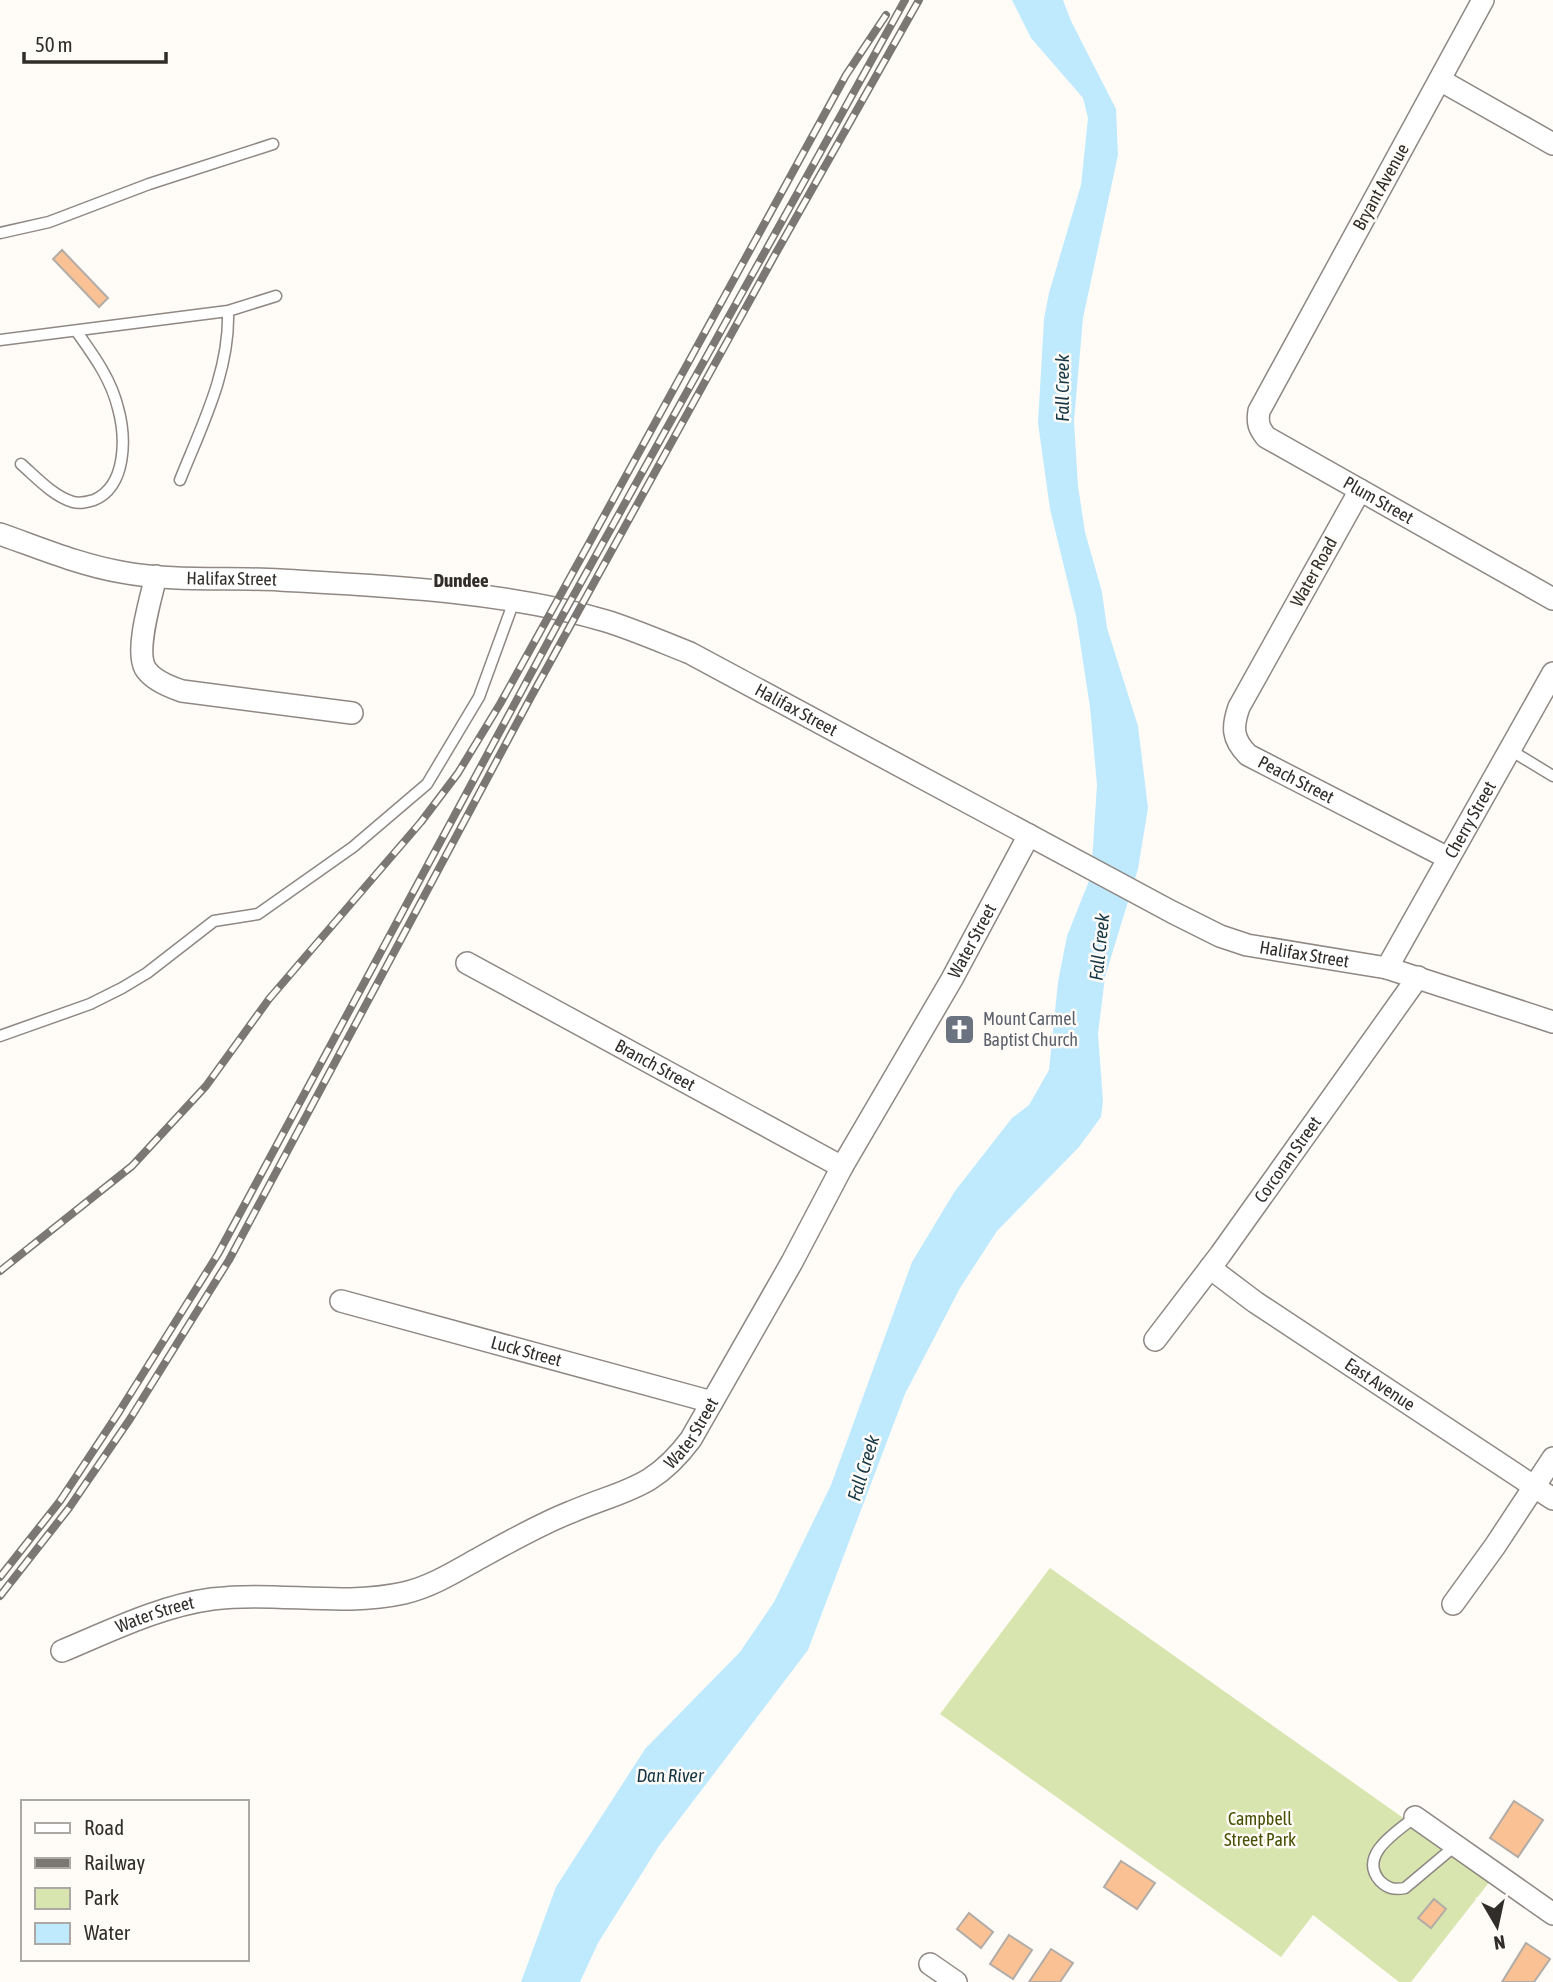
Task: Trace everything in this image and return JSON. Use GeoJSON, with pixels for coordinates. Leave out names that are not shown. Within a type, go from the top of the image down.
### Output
{"type":"FeatureCollection","features":[{"type":"Feature","properties":{"kind":"street","name":"Bryant Avenue"},"geometry":{"type":"LineString","coordinates":[[1279,374],[1483,0]]}},
{"type":"Feature","properties":{"kind":"street"},"geometry":{"type":"LineString","coordinates":[[1440,80],[1553,144]]}},
{"type":"Feature","properties":{"kind":"street","name":"Plum Street"},"geometry":{"type":"LineString","coordinates":[[1279,374],[1259,411],[1260,429],[1266,437],[1553,599]]}},
{"type":"Feature","properties":{"kind":"street","name":"Water Road"},"geometry":{"type":"LineString","coordinates":[[1268,654],[1360,489]]}},
{"type":"Feature","properties":{"kind":"street","name":"Halifax Street"},"geometry":{"type":"LineString","coordinates":[[0,534],[84,563],[121,572],[412,590],[513,601],[605,621],[690,653],[1220,936],[1247,945],[1387,968],[1418,976],[1553,1022]]}},
{"type":"Feature","properties":{"kind":"street"},"geometry":{"type":"LineString","coordinates":[[156,576],[145,627],[142,658],[151,675],[169,687],[182,691],[352,713]]}},
{"type":"Feature","properties":{"kind":"street","name":"Peach Street"},"geometry":{"type":"LineString","coordinates":[[1268,654],[1238,707],[1233,722],[1233,734],[1238,746],[1248,755],[1448,858]]}},
{"type":"Feature","properties":{"kind":"street","name":"Cherry Street"},"geometry":{"type":"LineString","coordinates":[[1387,968],[1553,673]]}},
{"type":"Feature","properties":{"kind":"street","name":"Water Street"},"geometry":{"type":"LineString","coordinates":[[62,1651],[178,1605],[260,1596],[339,1598],[405,1593],[435,1582],[531,1530],[655,1477],[676,1458],[691,1439],[792,1262],[842,1167],[952,979],[1029,835]]}},
{"type":"Feature","properties":{"kind":"street","name":"Branch Street"},"geometry":{"type":"LineString","coordinates":[[467,963],[842,1167]]}},
{"type":"Feature","properties":{"kind":"street","name":"Corcoran Street"},"geometry":{"type":"LineString","coordinates":[[1156,1340],[1418,976]]}},
{"type":"Feature","properties":{"kind":"street","name":"East Avenue"},"geometry":{"type":"LineString","coordinates":[[1210,1268],[1255,1302],[1553,1499]]}},
{"type":"Feature","properties":{"kind":"street","name":"Luck Street"},"geometry":{"type":"LineString","coordinates":[[341,1301],[712,1402]]}},
{"type":"Feature","properties":{"kind":"street"},"geometry":{"type":"LineString","coordinates":[[1453,1604],[1553,1458]]}},
{"type":"Feature","properties":{"kind":"street"},"geometry":{"type":"LineString","coordinates":[[1415,1817],[1553,1914]]}},
{"type":"Feature","properties":{"kind":"street"},"geometry":{"type":"LineString","coordinates":[[930,1965],[956,1982]]}},
{"type":"Feature","properties":{"kind":"lane"},"geometry":{"type":"LineString","coordinates":[[0,233],[49,222],[149,184],[273,144]]}},
{"type":"Feature","properties":{"kind":"lane"},"geometry":{"type":"LineString","coordinates":[[0,340],[228,312],[276,296]]}},
{"type":"Feature","properties":{"kind":"lane"},"geometry":{"type":"LineString","coordinates":[[180,480],[217,387],[229,335],[228,312]]}},
{"type":"Feature","properties":{"kind":"lane"},"geometry":{"type":"LineString","coordinates":[[21,464],[61,497],[76,503],[89,502],[99,497],[109,488],[118,471],[122,453],[119,409],[100,363],[77,332]]}},
{"type":"Feature","properties":{"kind":"lane"},"geometry":{"type":"LineString","coordinates":[[0,1036],[90,1003],[122,988],[147,973],[214,921],[258,914],[353,847],[427,784],[479,697],[513,601]]}},
{"type":"Feature","properties":{"kind":"lane"},"geometry":{"type":"LineString","coordinates":[[1510,750],[1553,775]]}},
{"type":"Feature","properties":{"kind":"lane"},"geometry":{"type":"LineString","coordinates":[[1415,1817],[1376,1851],[1375,1872],[1379,1880],[1388,1887],[1396,1890],[1405,1888],[1455,1846]]}},
{"type":"Feature","properties":{"kind":"green space","name":"Campbell Street Park"},"geometry":{"type":"Polygon","coordinates":[[[1050,1568],[1491,1880],[1411,1982],[1399,1982],[1313,1915],[1281,1957],[940,1714],[1050,1568]]]}},
{"type":"Feature","properties":{"kind":"water","name":"Dan River"},"geometry":{"type":"Polygon","coordinates":[[[1012,0],[1063,0],[1116,109],[1118,155],[1083,318],[1074,421],[1078,486],[1085,532],[1102,592],[1107,628],[1138,726],[1148,808],[1138,869],[1105,977],[1098,1034],[1103,1101],[1101,1117],[1079,1147],[997,1231],[960,1288],[905,1394],[808,1650],[659,1846],[598,1943],[580,1982],[521,1982],[556,1887],[645,1749],[740,1652],[774,1602],[831,1485],[912,1262],[955,1191],[1012,1118],[1029,1105],[1049,1070],[1058,982],[1067,936],[1091,876],[1097,785],[1090,707],[1076,616],[1050,509],[1038,423],[1044,319],[1049,293],[1081,185],[1088,118],[1083,98],[1031,38],[1012,0]]]}},
{"type":"Feature","properties":{"kind":"building"},"geometry":{"type":"Polygon","coordinates":[[[62,250],[108,298],[99,307],[53,259],[62,250]]]}},
{"type":"Feature","properties":{"kind":"building"},"geometry":{"type":"Polygon","coordinates":[[[1514,1801],[1543,1820],[1518,1857],[1490,1838],[1514,1801]]]}},
{"type":"Feature","properties":{"kind":"building"},"geometry":{"type":"Polygon","coordinates":[[[1121,1861],[1155,1883],[1137,1909],[1104,1887],[1121,1861]]]}},
{"type":"Feature","properties":{"kind":"building"},"geometry":{"type":"Polygon","coordinates":[[[1434,1899],[1446,1909],[1431,1928],[1418,1918],[1434,1899]]]}},
{"type":"Feature","properties":{"kind":"building"},"geometry":{"type":"Polygon","coordinates":[[[969,1913],[993,1932],[981,1948],[957,1929],[969,1913]]]}},
{"type":"Feature","properties":{"kind":"building"},"geometry":{"type":"Polygon","coordinates":[[[1009,1935],[1032,1950],[1013,1979],[990,1964],[1009,1935]]]}},
{"type":"Feature","properties":{"kind":"building"},"geometry":{"type":"Polygon","coordinates":[[[1526,1943],[1550,1959],[1534,1982],[1502,1982],[1526,1943]]]}},
{"type":"Feature","properties":{"kind":"building"},"geometry":{"type":"Polygon","coordinates":[[[1051,1949],[1073,1963],[1060,1982],[1029,1982],[1051,1949]]]}},
{"type":"Feature","properties":{"kind":"railway"},"geometry":{"type":"LineString","coordinates":[[0,1577],[60,1501],[218,1254],[555,629],[905,0]]}},
{"type":"Feature","properties":{"kind":"railway"},"geometry":{"type":"LineString","coordinates":[[0,1596],[69,1508],[130,1419],[229,1260],[532,695],[919,0]]}},
{"type":"Feature","properties":{"kind":"railway"},"geometry":{"type":"LineString","coordinates":[[0,1271],[132,1166],[206,1086],[269,999],[421,822],[458,773],[500,704],[846,75],[886,15]]}},
{"type":"Feature","properties":{"kind":"place","name":"Mount Carmel Baptist Church"},"geometry":{"type":"Point","coordinates":[960,1029]}},
{"type":"Feature","properties":{"kind":"district","name":"Dundee"},"geometry":{"type":"Point","coordinates":[461,580]}},
{"type":"Feature","properties":{"kind":"water label","name":"Fall Creek"},"geometry":{"type":"Point","coordinates":[1062,388]}},
{"type":"Feature","properties":{"kind":"water label","name":"Fall Creek"},"geometry":{"type":"Point","coordinates":[1099,947]}},
{"type":"Feature","properties":{"kind":"water label","name":"Fall Creek"},"geometry":{"type":"Point","coordinates":[863,1468]}}]}
